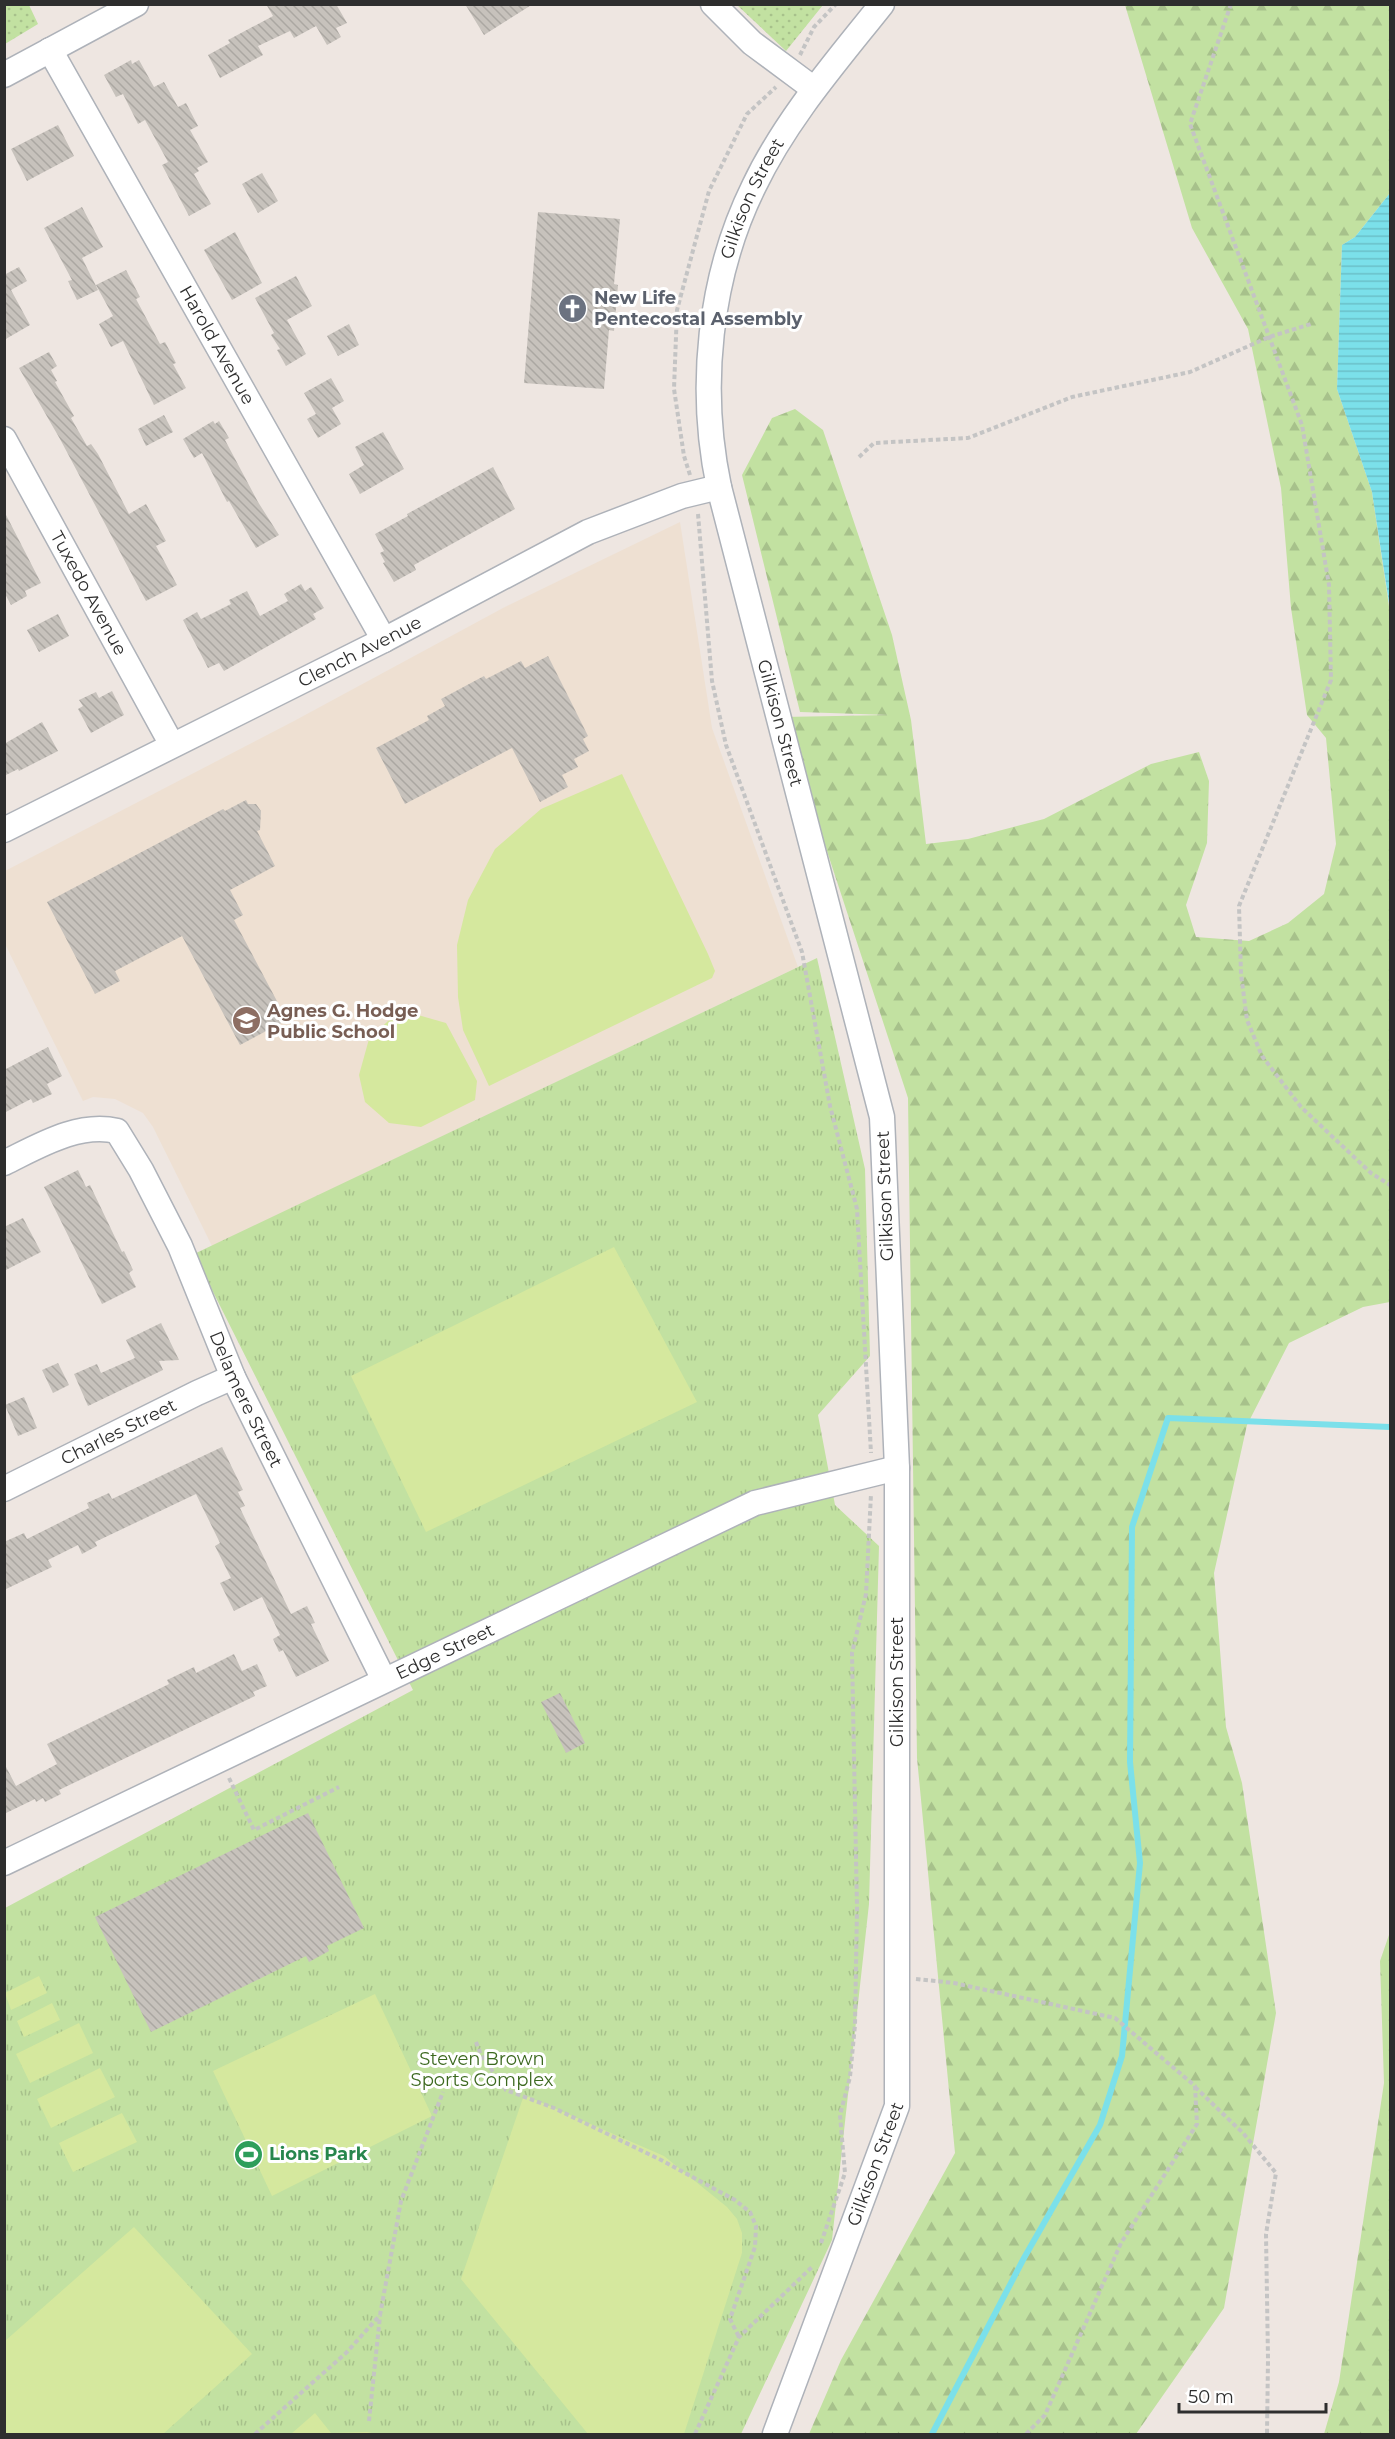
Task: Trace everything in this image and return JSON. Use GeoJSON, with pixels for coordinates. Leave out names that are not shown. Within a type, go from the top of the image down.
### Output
{"type":"FeatureCollection","features":[{"type":"Feature","properties":{"kind":"street"},"geometry":{"type":"LineString","coordinates":[[4,75],[136,4]]}},
{"type":"Feature","properties":{"kind":"street"},"geometry":{"type":"LineString","coordinates":[[713,4],[752,43],[814,89]]}},
{"type":"Feature","properties":{"kind":"street","name":"Gilkison Street"},"geometry":{"type":"LineString","coordinates":[[775,2434],[897,2106],[897,1468],[882,1117],[707,490],[711,432],[709,376],[712,332],[720,289],[737,226],[754,183],[814,89],[882,4]]}},
{"type":"Feature","properties":{"kind":"street","name":"Harold Avenue"},"geometry":{"type":"LineString","coordinates":[[50,50],[384,640]]}},
{"type":"Feature","properties":{"kind":"street","name":"Tuxedo Avenue"},"geometry":{"type":"LineString","coordinates":[[4,439],[172,745]]}},
{"type":"Feature","properties":{"kind":"street","name":"Clench Avenue"},"geometry":{"type":"LineString","coordinates":[[4,830],[384,640],[588,532],[682,496],[707,490]]}},
{"type":"Feature","properties":{"kind":"street","name":"Delamere Street"},"geometry":{"type":"LineString","coordinates":[[4,1163],[43,1144],[79,1131],[103,1128],[117,1131],[141,1170],[180,1246],[233,1377],[384,1680]]}},
{"type":"Feature","properties":{"kind":"street","name":"Charles Street"},"geometry":{"type":"LineString","coordinates":[[4,1489],[233,1377]]}},
{"type":"Feature","properties":{"kind":"street","name":"Edge Street"},"geometry":{"type":"LineString","coordinates":[[4,1863],[755,1503],[897,1468]]}},
{"type":"Feature","properties":{"kind":"path"},"geometry":{"type":"LineString","coordinates":[[819,2247],[845,2173],[840,2115],[850,2077],[855,2025],[857,1925],[852,1653],[866,1594],[872,1474],[857,1209],[830,1106],[802,952],[726,746],[716,703],[712,681],[706,586],[707,490],[684,456],[674,389],[676,310],[709,191],[747,114],[791,73],[814,27],[836,4]]}},
{"type":"Feature","properties":{"kind":"path"},"geometry":{"type":"LineString","coordinates":[[1231,4],[1190,124],[1302,425],[1329,585],[1331,680],[1239,906],[1241,974],[1247,1020],[1263,1056],[1301,1107],[1371,1173],[1390,1185]]}},
{"type":"Feature","properties":{"kind":"path"},"geometry":{"type":"LineString","coordinates":[[859,457],[874,442],[968,438],[1072,397],[1190,372],[1269,337],[1311,324]]}},
{"type":"Feature","properties":{"kind":"path"},"geometry":{"type":"LineString","coordinates":[[220,1759],[254,1830],[339,1787]]}},
{"type":"Feature","properties":{"kind":"path"},"geometry":{"type":"LineString","coordinates":[[897,1977],[954,1983],[1114,2018],[1195,2086],[1243,2133],[1276,2173],[1266,2234],[1269,2359],[1267,2434]]}},
{"type":"Feature","properties":{"kind":"path"},"geometry":{"type":"LineString","coordinates":[[476,2042],[481,2055],[506,2090],[554,2108],[661,2160],[735,2200],[750,2212],[756,2226],[755,2247],[730,2319],[740,2337]]}},
{"type":"Feature","properties":{"kind":"path"},"geometry":{"type":"LineString","coordinates":[[1026,2434],[1045,2415],[1120,2243],[1197,2124],[1195,2086]]}},
{"type":"Feature","properties":{"kind":"path"},"geometry":{"type":"LineString","coordinates":[[369,2421],[380,2315],[401,2201],[443,2092]]}},
{"type":"Feature","properties":{"kind":"path"},"geometry":{"type":"LineString","coordinates":[[695,2434],[740,2337],[805,2276],[812,2268],[815,2258]]}},
{"type":"Feature","properties":{"kind":"path"},"geometry":{"type":"LineString","coordinates":[[255,2434],[348,2352],[380,2315]]}},
{"type":"Feature","properties":{"kind":"shaded area"},"geometry":{"type":"Polygon","coordinates":[[[680,522],[712,728],[798,967],[212,1246],[153,1127],[143,1113],[115,1099],[93,1097],[83,1101],[5,944],[5,871],[294,721],[503,608],[680,522]]]}},
{"type":"Feature","properties":{"kind":"green space"},"geometry":{"type":"Polygon","coordinates":[[[5,4],[29,5],[38,24],[5,44],[5,4]]]}},
{"type":"Feature","properties":{"kind":"green space"},"geometry":{"type":"Polygon","coordinates":[[[737,5],[823,5],[786,51],[737,5]]]}},
{"type":"Feature","properties":{"kind":"green space"},"geometry":{"type":"Polygon","coordinates":[[[1125,5],[1390,5],[1390,193],[1355,237],[1342,245],[1337,389],[1372,492],[1390,613],[1390,1302],[1363,1307],[1289,1343],[1247,1425],[1214,1573],[1226,1727],[1242,1783],[1276,2013],[1224,2308],[1136,2434],[809,2434],[841,2360],[955,2153],[917,1758],[908,1098],[783,717],[889,715],[800,712],[742,475],[772,418],[795,409],[823,430],[892,635],[911,720],[926,844],[968,839],[1044,819],[1151,764],[1199,752],[1209,781],[1207,843],[1186,905],[1196,937],[1249,941],[1288,923],[1324,894],[1336,844],[1326,738],[1307,715],[1291,608],[1281,488],[1248,329],[1192,228],[1125,5]]]}},
{"type":"Feature","properties":{"kind":"green space"},"geometry":{"type":"Polygon","coordinates":[[[622,774],[715,971],[712,978],[489,1086],[463,1030],[458,997],[457,945],[468,900],[495,849],[541,809],[622,774]]]}},
{"type":"Feature","properties":{"kind":"green space","name":"Steven Brown Sports Complex"},"geometry":{"type":"Polygon","coordinates":[[[817,958],[865,1169],[870,1356],[818,1415],[835,1505],[879,1546],[869,1904],[832,2240],[741,2434],[5,2434],[5,1908],[413,1690],[194,1254],[817,958]]]}},
{"type":"Feature","properties":{"kind":"green space"},"geometry":{"type":"Polygon","coordinates":[[[418,1015],[446,1023],[477,1081],[475,1100],[421,1127],[389,1123],[365,1102],[359,1075],[369,1039],[388,1021],[418,1015]]]}},
{"type":"Feature","properties":{"kind":"green space"},"geometry":{"type":"Polygon","coordinates":[[[614,1247],[697,1402],[426,1532],[351,1376],[614,1247]]]}},
{"type":"Feature","properties":{"kind":"green space"},"geometry":{"type":"Polygon","coordinates":[[[1390,1932],[1390,2434],[1324,2434],[1339,2382],[1384,2083],[1380,1961],[1390,1932]]]}},
{"type":"Feature","properties":{"kind":"green space"},"geometry":{"type":"Polygon","coordinates":[[[39,1976],[47,1993],[11,2010],[5,1993],[39,1976]]]}},
{"type":"Feature","properties":{"kind":"green space"},"geometry":{"type":"Polygon","coordinates":[[[375,1994],[432,2116],[272,2196],[213,2071],[375,1994]]]}},
{"type":"Feature","properties":{"kind":"green space"},"geometry":{"type":"Polygon","coordinates":[[[52,2003],[60,2020],[24,2037],[17,2021],[52,2003]]]}},
{"type":"Feature","properties":{"kind":"green space"},"geometry":{"type":"Polygon","coordinates":[[[79,2023],[93,2053],[30,2083],[16,2054],[79,2023]]]}},
{"type":"Feature","properties":{"kind":"green space"},"geometry":{"type":"Polygon","coordinates":[[[100,2068],[115,2097],[51,2128],[37,2099],[100,2068]]]}},
{"type":"Feature","properties":{"kind":"green space"},"geometry":{"type":"Polygon","coordinates":[[[524,2095],[664,2156],[727,2207],[737,2219],[742,2233],[742,2253],[684,2434],[588,2434],[461,2279],[524,2095]]]}},
{"type":"Feature","properties":{"kind":"green space"},"geometry":{"type":"Polygon","coordinates":[[[122,2113],[137,2142],[73,2172],[59,2143],[122,2113]]]}},
{"type":"Feature","properties":{"kind":"green space"},"geometry":{"type":"Polygon","coordinates":[[[134,2227],[252,2354],[163,2434],[5,2434],[5,2341],[134,2227]]]}},
{"type":"Feature","properties":{"kind":"green space"},"geometry":{"type":"Polygon","coordinates":[[[315,2413],[331,2433],[377,2434],[291,2434],[315,2413]]]}},
{"type":"Feature","properties":{"kind":"water"},"geometry":{"type":"Polygon","coordinates":[[[1390,193],[1390,610],[1372,492],[1337,389],[1342,245],[1355,237],[1390,193]]]}},
{"type":"Feature","properties":{"kind":"building"},"geometry":{"type":"Polygon","coordinates":[[[266,4],[336,4],[347,23],[336,28],[341,37],[327,45],[316,26],[294,38],[290,31],[258,46],[263,55],[220,78],[208,55],[230,43],[228,40],[273,16],[266,4]]]}},
{"type":"Feature","properties":{"kind":"building"},"geometry":{"type":"Polygon","coordinates":[[[465,4],[533,4],[484,35],[465,4]]]}},
{"type":"Feature","properties":{"kind":"building"},"geometry":{"type":"Polygon","coordinates":[[[131,60],[132,64],[139,60],[154,87],[164,82],[178,107],[186,103],[198,126],[190,130],[208,162],[197,168],[199,171],[194,174],[211,204],[189,216],[162,165],[168,162],[145,120],[138,124],[123,94],[116,97],[104,75],[131,60]]]}},
{"type":"Feature","properties":{"kind":"building"},"geometry":{"type":"Polygon","coordinates":[[[58,125],[74,156],[27,181],[11,149],[58,125]]]}},
{"type":"Feature","properties":{"kind":"building"},"geometry":{"type":"Polygon","coordinates":[[[262,173],[278,201],[258,213],[242,184],[262,173]]]}},
{"type":"Feature","properties":{"kind":"building"},"geometry":{"type":"Polygon","coordinates":[[[82,207],[103,247],[82,258],[98,290],[77,300],[68,281],[72,280],[44,228],[82,207]]]}},
{"type":"Feature","properties":{"kind":"building","name":"New Life Pentecostal Assembly"},"geometry":{"type":"Polygon","coordinates":[[[538,212],[620,219],[614,284],[618,285],[614,331],[609,330],[604,389],[524,383],[538,212]]]}},
{"type":"Feature","properties":{"kind":"building"},"geometry":{"type":"Polygon","coordinates":[[[235,232],[262,283],[232,300],[204,250],[235,232]]]}},
{"type":"Feature","properties":{"kind":"building"},"geometry":{"type":"Polygon","coordinates":[[[19,267],[27,281],[11,290],[30,325],[4,340],[4,275],[19,267]]]}},
{"type":"Feature","properties":{"kind":"building"},"geometry":{"type":"Polygon","coordinates":[[[126,270],[140,297],[136,299],[160,344],[165,342],[176,363],[173,364],[186,388],[154,405],[123,341],[111,347],[99,324],[113,316],[96,285],[126,270]]]}},
{"type":"Feature","properties":{"kind":"building"},"geometry":{"type":"Polygon","coordinates":[[[296,276],[312,306],[287,320],[306,354],[286,366],[277,350],[280,349],[271,335],[274,333],[255,298],[296,276]]]}},
{"type":"Feature","properties":{"kind":"building"},"geometry":{"type":"Polygon","coordinates":[[[349,324],[359,345],[338,356],[327,336],[349,324]]]}},
{"type":"Feature","properties":{"kind":"building"},"geometry":{"type":"Polygon","coordinates":[[[49,352],[57,366],[51,370],[57,381],[55,382],[74,416],[71,418],[87,446],[91,444],[98,454],[129,514],[146,504],[166,541],[156,546],[177,585],[146,601],[60,439],[19,368],[49,352]]]}},
{"type":"Feature","properties":{"kind":"building"},"geometry":{"type":"Polygon","coordinates":[[[331,378],[344,401],[332,408],[341,424],[318,438],[307,419],[316,414],[304,393],[331,378]]]}},
{"type":"Feature","properties":{"kind":"building"},"geometry":{"type":"Polygon","coordinates":[[[164,415],[173,432],[146,446],[138,429],[164,415]]]}},
{"type":"Feature","properties":{"kind":"building"},"geometry":{"type":"Polygon","coordinates":[[[213,421],[215,424],[219,421],[229,438],[225,440],[258,502],[279,535],[256,548],[229,501],[227,502],[202,453],[194,458],[183,439],[213,421]]]}},
{"type":"Feature","properties":{"kind":"building"},"geometry":{"type":"Polygon","coordinates":[[[383,432],[404,469],[360,494],[349,474],[364,465],[355,447],[383,432]]]}},
{"type":"Feature","properties":{"kind":"building"},"geometry":{"type":"Polygon","coordinates":[[[493,467],[515,509],[414,565],[416,570],[394,582],[383,563],[385,562],[380,553],[384,551],[375,534],[493,467]]]}},
{"type":"Feature","properties":{"kind":"building"},"geometry":{"type":"Polygon","coordinates":[[[4,511],[41,583],[25,591],[27,596],[11,605],[4,592],[4,511]]]}},
{"type":"Feature","properties":{"kind":"building"},"geometry":{"type":"Polygon","coordinates":[[[301,584],[305,591],[311,587],[324,608],[313,614],[316,619],[224,671],[219,663],[208,668],[183,620],[197,612],[201,619],[231,604],[229,600],[247,591],[260,616],[288,601],[284,594],[301,584]]]}},
{"type":"Feature","properties":{"kind":"building"},"geometry":{"type":"Polygon","coordinates":[[[58,614],[69,636],[39,652],[27,630],[58,614]]]}},
{"type":"Feature","properties":{"kind":"building"},"geometry":{"type":"Polygon","coordinates":[[[548,656],[588,736],[583,739],[589,751],[574,759],[578,767],[562,775],[568,787],[540,802],[512,748],[405,804],[376,748],[429,720],[427,716],[445,706],[441,699],[484,676],[486,679],[521,661],[525,668],[548,656]]]}},
{"type":"Feature","properties":{"kind":"building"},"geometry":{"type":"Polygon","coordinates":[[[112,691],[124,715],[91,733],[78,709],[83,706],[79,700],[96,692],[99,698],[112,691]]]}},
{"type":"Feature","properties":{"kind":"building"},"geometry":{"type":"Polygon","coordinates":[[[42,722],[58,751],[4,776],[4,744],[42,722]]]}},
{"type":"Feature","properties":{"kind":"building"},"geometry":{"type":"Polygon","coordinates":[[[246,800],[248,804],[256,804],[261,811],[260,830],[257,831],[275,866],[230,890],[243,915],[234,920],[287,1020],[240,1045],[182,936],[115,971],[120,981],[95,994],[47,902],[223,809],[225,811],[246,800]]]}},
{"type":"Feature","properties":{"kind":"building"},"geometry":{"type":"Polygon","coordinates":[[[48,1047],[62,1076],[47,1084],[52,1094],[33,1103],[31,1099],[4,1113],[4,1070],[48,1047]]]}},
{"type":"Feature","properties":{"kind":"building"},"geometry":{"type":"Polygon","coordinates":[[[78,1170],[86,1187],[90,1185],[133,1270],[129,1273],[136,1287],[102,1304],[44,1187],[78,1170]]]}},
{"type":"Feature","properties":{"kind":"building"},"geometry":{"type":"Polygon","coordinates":[[[23,1218],[41,1252],[4,1271],[4,1227],[23,1218]]]}},
{"type":"Feature","properties":{"kind":"building"},"geometry":{"type":"Polygon","coordinates":[[[161,1323],[179,1360],[159,1361],[163,1370],[88,1406],[74,1374],[97,1364],[101,1373],[135,1358],[126,1340],[161,1323]]]}},
{"type":"Feature","properties":{"kind":"building"},"geometry":{"type":"Polygon","coordinates":[[[58,1363],[69,1385],[53,1393],[42,1370],[58,1363]]]}},
{"type":"Feature","properties":{"kind":"building"},"geometry":{"type":"Polygon","coordinates":[[[24,1397],[37,1428],[18,1436],[5,1405],[24,1397]]]}},
{"type":"Feature","properties":{"kind":"building"},"geometry":{"type":"Polygon","coordinates":[[[222,1447],[243,1490],[238,1492],[245,1506],[240,1508],[291,1614],[307,1606],[315,1623],[311,1624],[329,1661],[296,1677],[283,1650],[279,1652],[273,1639],[280,1635],[262,1597],[234,1611],[220,1583],[231,1578],[215,1546],[220,1543],[196,1494],[95,1542],[97,1546],[82,1554],[78,1545],[48,1560],[52,1567],[4,1590],[4,1542],[24,1533],[27,1539],[89,1508],[87,1503],[109,1493],[112,1499],[222,1447]]]}},
{"type":"Feature","properties":{"kind":"building"},"geometry":{"type":"Polygon","coordinates":[[[234,1654],[242,1671],[257,1664],[267,1686],[253,1692],[255,1696],[59,1790],[61,1794],[45,1802],[43,1798],[36,1802],[35,1799],[4,1814],[4,1763],[16,1786],[57,1764],[47,1744],[169,1684],[167,1680],[194,1667],[196,1673],[234,1654]]]}},
{"type":"Feature","properties":{"kind":"building"},"geometry":{"type":"Polygon","coordinates":[[[560,1693],[585,1743],[566,1753],[541,1702],[560,1693]]]}},
{"type":"Feature","properties":{"kind":"building"},"geometry":{"type":"Polygon","coordinates":[[[308,1813],[364,1928],[327,1946],[329,1951],[309,1962],[306,1956],[151,2032],[95,1917],[308,1813]]]}},
{"type":"Feature","properties":{"kind":"waterway"},"geometry":{"type":"LineString","coordinates":[[932,2434],[1024,2258],[1100,2125],[1122,2056],[1140,1863],[1130,1762],[1132,1527],[1168,1418],[1390,1427]]}},
{"type":"Feature","properties":{"kind":"place","name":"New Life Pentecostal Assembly"},"geometry":{"type":"Point","coordinates":[573,308]}},
{"type":"Feature","properties":{"kind":"place","name":"Agnes G. Hodge Public School"},"geometry":{"type":"Point","coordinates":[246,1021]}},
{"type":"Feature","properties":{"kind":"place","name":"Lions Park"},"geometry":{"type":"Point","coordinates":[248,2154]}}]}
